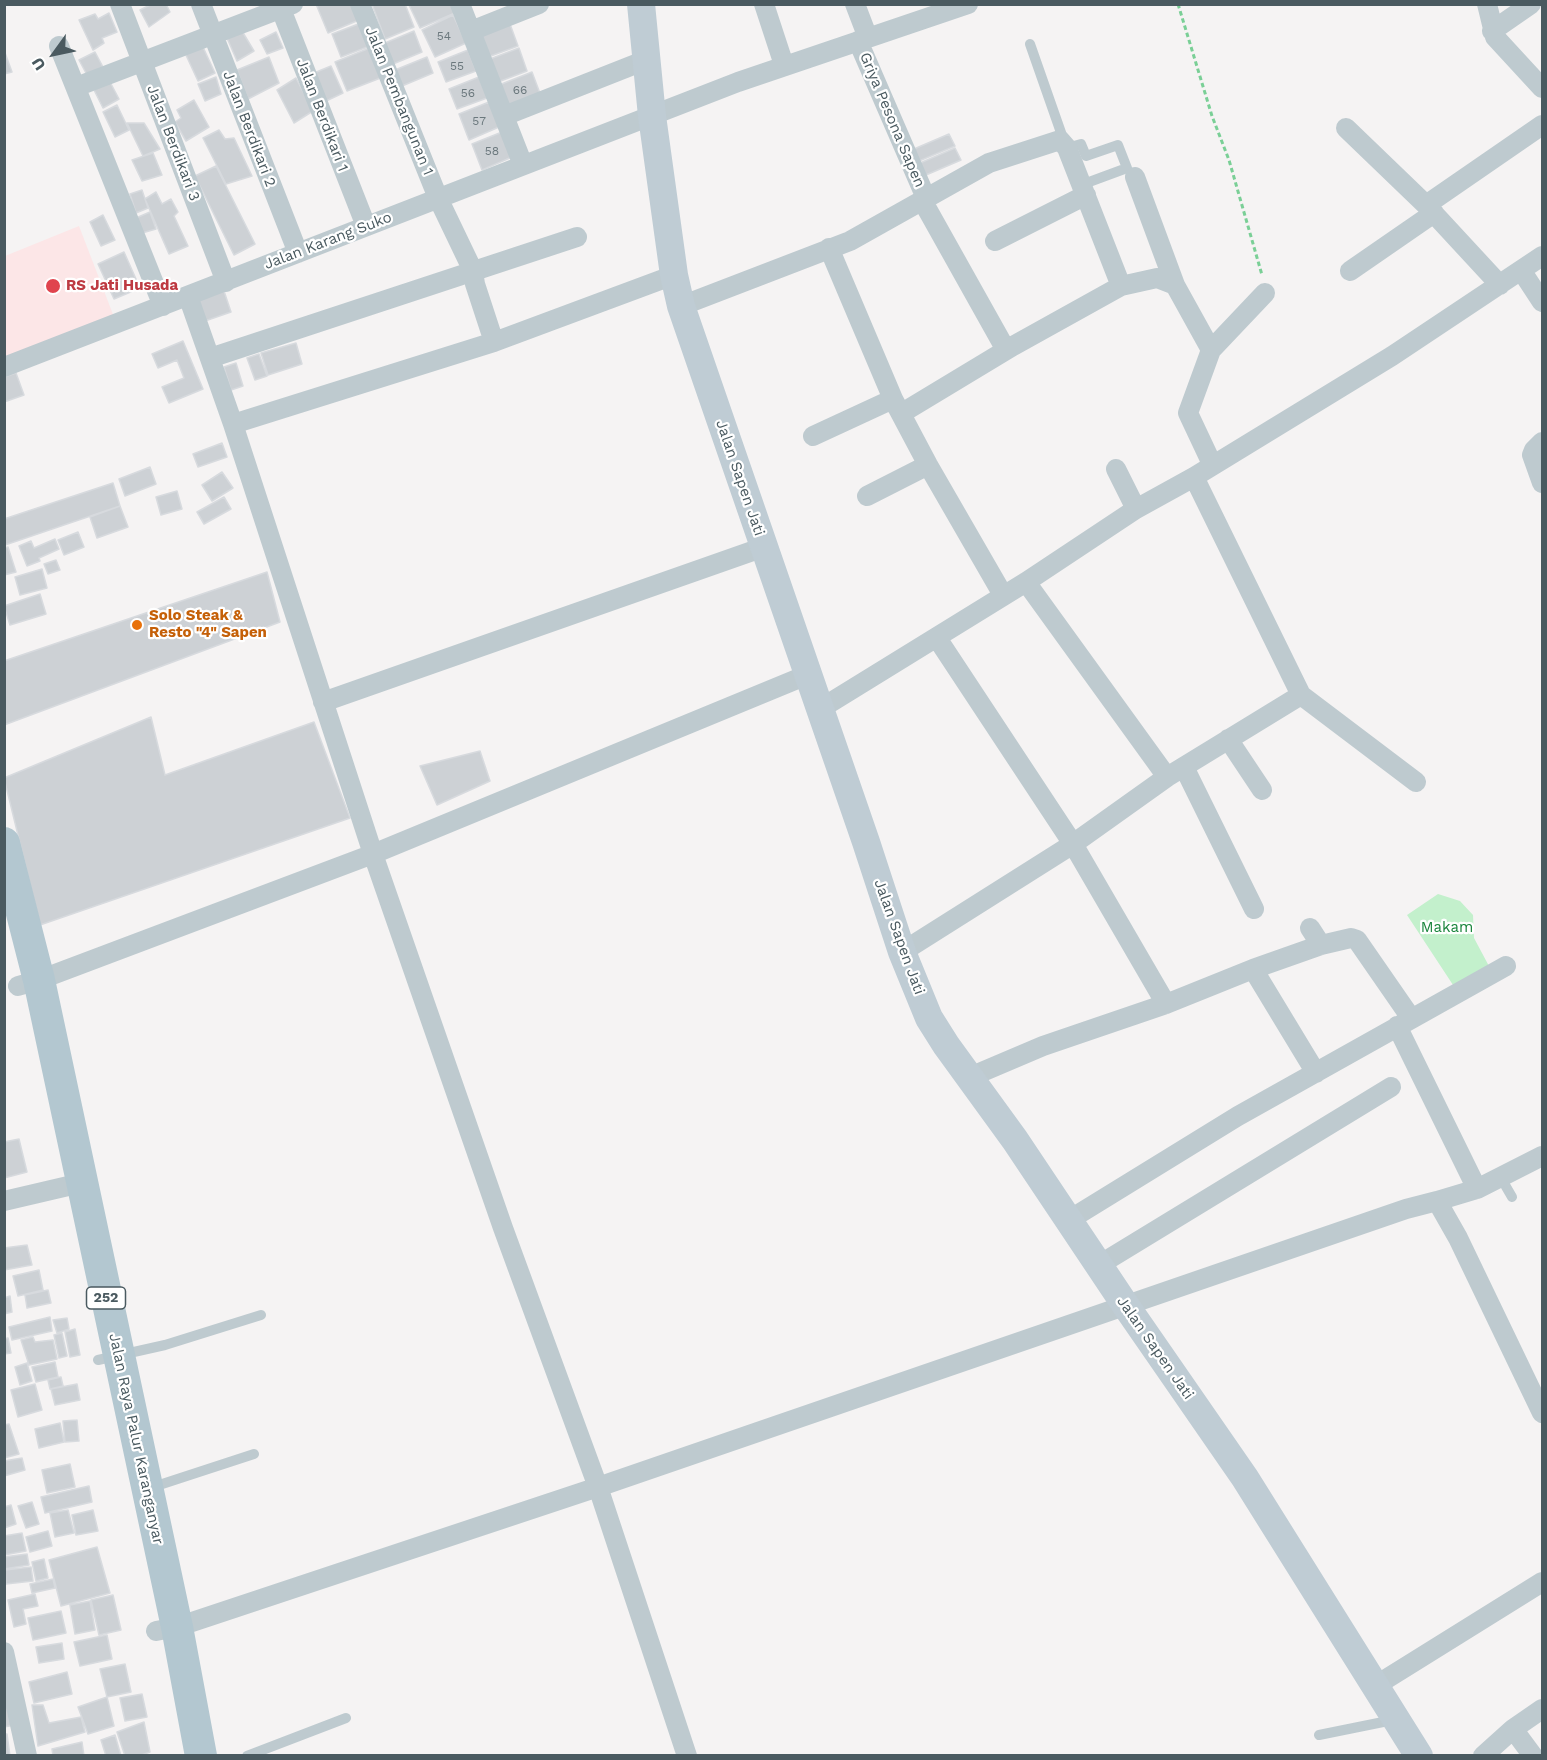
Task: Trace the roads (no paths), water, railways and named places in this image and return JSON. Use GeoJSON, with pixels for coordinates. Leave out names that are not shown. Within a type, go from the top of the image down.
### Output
{"type":"FeatureCollection","features":[{"type":"Feature","properties":{"kind":"main road","name":"Jalan Raya Palur Karanganyar"},"geometry":{"type":"LineString","coordinates":[[4,843],[28,983],[166,1629],[201,1755]]}},
{"type":"Feature","properties":{"kind":"main road","name":"Jalan Raya Palur Karanganyar"},"geometry":{"type":"LineString","coordinates":[[4,918],[28,983]]}},
{"type":"Feature","properties":{"kind":"main road","name":"Jalan Raya Palur Karanganyar"},"geometry":{"type":"LineString","coordinates":[[108,1358],[147,1489],[183,1755]]}},
{"type":"Feature","properties":{"kind":"street","name":"Jalan Berdikari 3"},"geometry":{"type":"LineString","coordinates":[[120,4],[225,282]]}},
{"type":"Feature","properties":{"kind":"street","name":"Jalan Berdikari 2"},"geometry":{"type":"LineString","coordinates":[[201,4],[298,253]]}},
{"type":"Feature","properties":{"kind":"street","name":"Jalan Pembangunan 1"},"geometry":{"type":"LineString","coordinates":[[360,4],[438,198],[473,271],[494,342]]}},
{"type":"Feature","properties":{"kind":"street"},"geometry":{"type":"LineString","coordinates":[[460,4],[523,165]]}},
{"type":"Feature","properties":{"kind":"street"},"geometry":{"type":"LineString","coordinates":[[471,31],[539,4]]}},
{"type":"Feature","properties":{"kind":"street","name":"Jalan Sapen Jati"},"geometry":{"type":"LineString","coordinates":[[641,4],[652,116],[674,276],[681,306],[902,952],[929,1018],[1015,1140],[1245,1478],[1419,1755]]}},
{"type":"Feature","properties":{"kind":"street"},"geometry":{"type":"LineString","coordinates":[[764,4],[784,65]]}},
{"type":"Feature","properties":{"kind":"street","name":"Griya Pesona Sapen"},"geometry":{"type":"LineString","coordinates":[[855,4],[863,40],[924,199],[1006,351]]}},
{"type":"Feature","properties":{"kind":"street","name":"Jalan Karang Suko"},"geometry":{"type":"LineString","coordinates":[[4,367],[784,65],[968,4]]}},
{"type":"Feature","properties":{"kind":"street"},"geometry":{"type":"LineString","coordinates":[[1487,4],[1492,31],[1497,41],[1542,88]]}},
{"type":"Feature","properties":{"kind":"street"},"geometry":{"type":"LineString","coordinates":[[1492,31],[1531,4]]}},
{"type":"Feature","properties":{"kind":"street"},"geometry":{"type":"LineString","coordinates":[[76,87],[284,6]]}},
{"type":"Feature","properties":{"kind":"street","name":"Jalan Berdikari 1"},"geometry":{"type":"LineString","coordinates":[[284,6],[366,226]]}},
{"type":"Feature","properties":{"kind":"street"},"geometry":{"type":"LineString","coordinates":[[59,46],[163,306]]}},
{"type":"Feature","properties":{"kind":"street"},"geometry":{"type":"LineString","coordinates":[[504,116],[646,60]]}},
{"type":"Feature","properties":{"kind":"street"},"geometry":{"type":"LineString","coordinates":[[1350,271],[1542,125]]}},
{"type":"Feature","properties":{"kind":"street"},"geometry":{"type":"LineString","coordinates":[[1346,128],[1430,209],[1500,285]]}},
{"type":"Feature","properties":{"kind":"street"},"geometry":{"type":"LineString","coordinates":[[681,306],[850,241],[989,163],[1060,140],[1066,146],[1121,286]]}},
{"type":"Feature","properties":{"kind":"street"},"geometry":{"type":"LineString","coordinates":[[1135,177],[1175,285],[1211,350]]}},
{"type":"Feature","properties":{"kind":"street"},"geometry":{"type":"LineString","coordinates":[[995,241],[1084,190]]}},
{"type":"Feature","properties":{"kind":"street"},"geometry":{"type":"LineString","coordinates":[[210,358],[577,237]]}},
{"type":"Feature","properties":{"kind":"street"},"geometry":{"type":"LineString","coordinates":[[829,248],[897,406],[928,465],[1003,595]]}},
{"type":"Feature","properties":{"kind":"street"},"geometry":{"type":"LineString","coordinates":[[820,709],[1026,582],[1136,509],[1194,477],[1400,351],[1542,256]]}},
{"type":"Feature","properties":{"kind":"street"},"geometry":{"type":"LineString","coordinates":[[1521,270],[1542,302]]}},
{"type":"Feature","properties":{"kind":"street"},"geometry":{"type":"LineString","coordinates":[[233,424],[494,342],[674,276]]}},
{"type":"Feature","properties":{"kind":"street"},"geometry":{"type":"LineString","coordinates":[[813,436],[897,406],[1006,351],[1121,286],[1157,278],[1175,285]]}},
{"type":"Feature","properties":{"kind":"street"},"geometry":{"type":"LineString","coordinates":[[1212,464],[1188,415],[1211,350],[1265,293]]}},
{"type":"Feature","properties":{"kind":"street"},"geometry":{"type":"LineString","coordinates":[[188,296],[233,424],[373,854],[503,1228],[598,1487],[687,1755]]}},
{"type":"Feature","properties":{"kind":"street"},"geometry":{"type":"LineString","coordinates":[[1542,442],[1532,455],[1542,483]]}},
{"type":"Feature","properties":{"kind":"street"},"geometry":{"type":"LineString","coordinates":[[867,496],[928,465]]}},
{"type":"Feature","properties":{"kind":"street"},"geometry":{"type":"LineString","coordinates":[[1116,470],[1136,509]]}},
{"type":"Feature","properties":{"kind":"street"},"geometry":{"type":"LineString","coordinates":[[1194,477],[1301,694],[1416,782]]}},
{"type":"Feature","properties":{"kind":"street"},"geometry":{"type":"LineString","coordinates":[[323,702],[764,547]]}},
{"type":"Feature","properties":{"kind":"street"},"geometry":{"type":"LineString","coordinates":[[1026,582],[1176,772],[1254,909]]}},
{"type":"Feature","properties":{"kind":"street"},"geometry":{"type":"LineString","coordinates":[[937,638],[1073,844],[1166,1004]]}},
{"type":"Feature","properties":{"kind":"street"},"geometry":{"type":"LineString","coordinates":[[28,983],[373,854],[807,675]]}},
{"type":"Feature","properties":{"kind":"street"},"geometry":{"type":"LineString","coordinates":[[902,952],[1073,844],[1176,772],[1301,694]]}},
{"type":"Feature","properties":{"kind":"street"},"geometry":{"type":"LineString","coordinates":[[1228,739],[1262,790]]}},
{"type":"Feature","properties":{"kind":"street"},"geometry":{"type":"LineString","coordinates":[[1310,928],[1321,945]]}},
{"type":"Feature","properties":{"kind":"street"},"geometry":{"type":"LineString","coordinates":[[970,1077],[1043,1046],[1166,1004],[1254,969],[1321,945],[1351,938],[1357,940],[1404,1022],[1477,1189]]}},
{"type":"Feature","properties":{"kind":"street"},"geometry":{"type":"LineString","coordinates":[[1069,1220],[1238,1116],[1506,966]]}},
{"type":"Feature","properties":{"kind":"street"},"geometry":{"type":"LineString","coordinates":[[1254,969],[1316,1073]]}},
{"type":"Feature","properties":{"kind":"street"},"geometry":{"type":"LineString","coordinates":[[1099,1265],[1391,1088]]}},
{"type":"Feature","properties":{"kind":"street"},"geometry":{"type":"LineString","coordinates":[[166,1629],[598,1487],[1406,1209],[1477,1189],[1542,1156]]}},
{"type":"Feature","properties":{"kind":"street"},"geometry":{"type":"LineString","coordinates":[[4,1201],[71,1186]]}},
{"type":"Feature","properties":{"kind":"street"},"geometry":{"type":"LineString","coordinates":[[1437,1201],[1458,1238],[1542,1413]]}},
{"type":"Feature","properties":{"kind":"street"},"geometry":{"type":"LineString","coordinates":[[1375,1686],[1542,1582]]}},
{"type":"Feature","properties":{"kind":"street"},"geometry":{"type":"LineString","coordinates":[[4,1652],[27,1755]]}},
{"type":"Feature","properties":{"kind":"street"},"geometry":{"type":"LineString","coordinates":[[1483,1755],[1512,1729],[1542,1709]]}},
{"type":"Feature","properties":{"kind":"street"},"geometry":{"type":"LineString","coordinates":[[1512,1729],[1533,1755]]}},
{"type":"Feature","properties":{"kind":"lane"},"geometry":{"type":"LineString","coordinates":[[1030,44],[1066,146],[1082,144],[1086,156],[1118,145],[1127,168],[1084,190]]}},
{"type":"Feature","properties":{"kind":"lane"},"geometry":{"type":"LineString","coordinates":[[1501,1178],[1512,1197]]}},
{"type":"Feature","properties":{"kind":"lane"},"geometry":{"type":"LineString","coordinates":[[108,1358],[165,1345],[261,1315]]}},
{"type":"Feature","properties":{"kind":"lane"},"geometry":{"type":"LineString","coordinates":[[147,1489],[254,1454]]}},
{"type":"Feature","properties":{"kind":"lane"},"geometry":{"type":"LineString","coordinates":[[247,1755],[345,1718]]}},
{"type":"Feature","properties":{"kind":"lane"},"geometry":{"type":"LineString","coordinates":[[1319,1735],[1396,1720]]}},
{"type":"Feature","properties":{"kind":"place","name":"RS Jati Husada"},"geometry":{"type":"Point","coordinates":[53,286]}},
{"type":"Feature","properties":{"kind":"place","name":"Solo Steak & Resto \"4\" Sapen"},"geometry":{"type":"Point","coordinates":[137,625]}},
{"type":"Feature","properties":{"kind":"park label","name":"Makam"},"geometry":{"type":"Point","coordinates":[1447,928]}}]}
